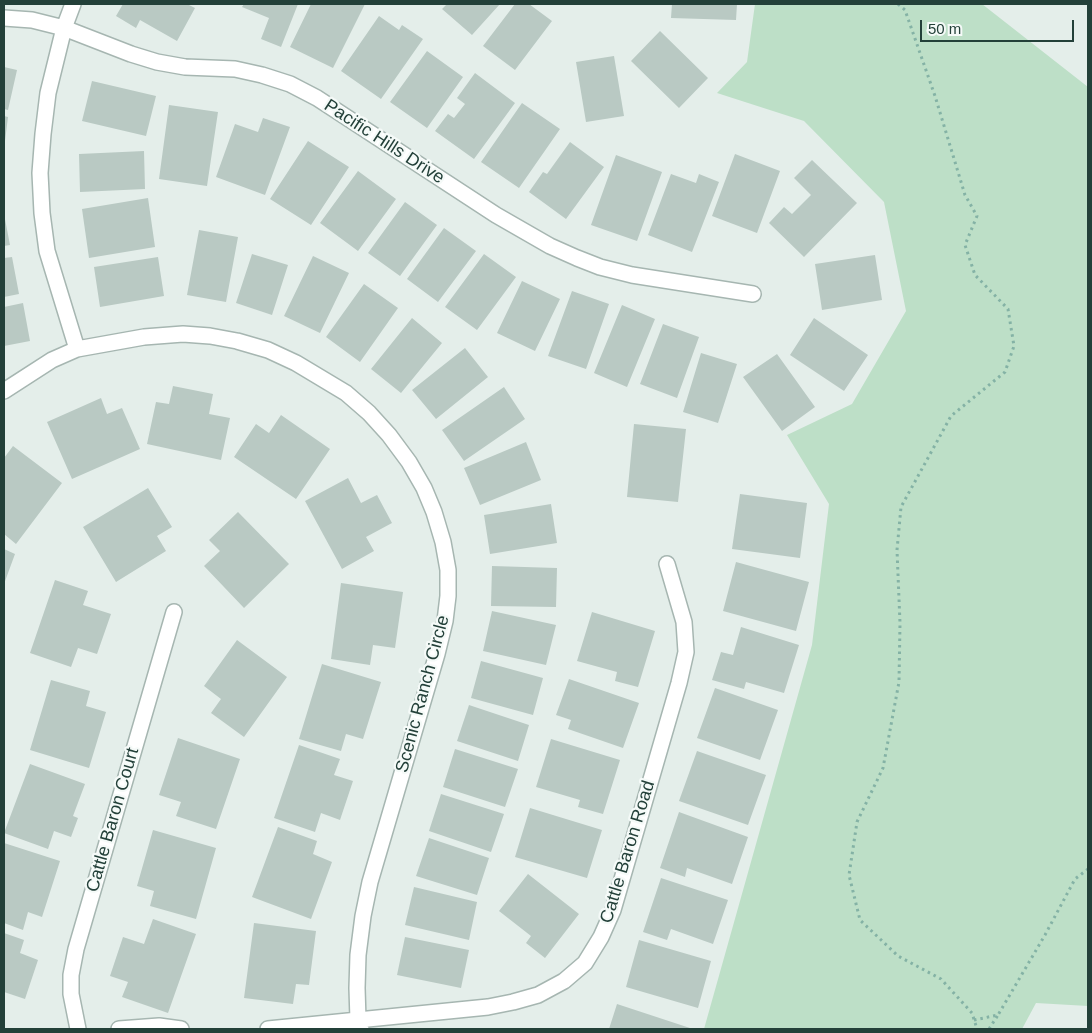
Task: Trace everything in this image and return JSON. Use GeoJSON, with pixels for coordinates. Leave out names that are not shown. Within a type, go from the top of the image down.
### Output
{"type":"FeatureCollection","features":[{"type":"Feature","properties":{"kind":"street"},"geometry":{"type":"LineString","coordinates":[[74,4],[64,28],[52,74],[43,134],[40,173],[42,213],[47,252],[77,349]]}},
{"type":"Feature","properties":{"kind":"street","name":"Pacific Hills Drive"},"geometry":{"type":"LineString","coordinates":[[4,18],[32,20],[64,28],[157,62],[186,68],[234,70],[262,75],[290,84],[317,98],[525,232],[550,246],[600,267],[632,275],[754,294]]}},
{"type":"Feature","properties":{"kind":"street","name":"Scenic Ranch Circle"},"geometry":{"type":"LineString","coordinates":[[4,392],[52,360],[77,349],[144,337],[183,334],[237,341],[268,350],[296,363],[321,376],[346,393],[369,412],[389,435],[409,462],[424,488],[443,542],[448,570],[448,596],[445,621],[370,882],[358,955],[359,1024]]}},
{"type":"Feature","properties":{"kind":"street","name":"Cattle Baron Road"},"geometry":{"type":"LineString","coordinates":[[268,1029],[359,1024],[514,1002],[538,995],[564,981],[585,963],[601,937],[613,910],[686,652],[684,622],[667,564]]}},
{"type":"Feature","properties":{"kind":"street","name":"Cattle Baron Court"},"geometry":{"type":"LineString","coordinates":[[78,1029],[70,994],[71,975],[76,949],[174,612]]}},
{"type":"Feature","properties":{"kind":"street"},"geometry":{"type":"LineString","coordinates":[[119,1029],[159,1026],[181,1029]]}},
{"type":"Feature","properties":{"kind":"path"},"geometry":{"type":"LineString","coordinates":[[898,4],[905,10],[935,96],[965,195],[977,216],[965,244],[975,275],[1008,309],[1014,346],[1005,372],[951,416],[900,507],[897,550],[900,623],[899,682],[883,768],[857,822],[849,876],[860,920],[898,956],[941,978],[972,1013],[977,1029]]}},
{"type":"Feature","properties":{"kind":"path"},"geometry":{"type":"LineString","coordinates":[[989,1029],[1045,935],[1075,879],[1088,869]]}},
{"type":"Feature","properties":{"kind":"path"},"geometry":{"type":"LineString","coordinates":[[974,1020],[998,1015]]}},
{"type":"Feature","properties":{"kind":"green space"},"geometry":{"type":"Polygon","coordinates":[[[755,4],[982,4],[1088,87],[1088,1006],[1036,1003],[1022,1029],[704,1029],[812,645],[829,504],[787,435],[852,404],[906,311],[884,202],[804,121],[717,93],[747,62],[755,4]]]}},
{"type":"Feature","properties":{"kind":"building"},"geometry":{"type":"Polygon","coordinates":[[[123,4],[187,4],[195,8],[177,41],[140,20],[136,28],[116,16],[123,4]]]}},
{"type":"Feature","properties":{"kind":"building"},"geometry":{"type":"Polygon","coordinates":[[[244,4],[298,4],[281,47],[261,39],[269,18],[242,7],[244,4]]]}},
{"type":"Feature","properties":{"kind":"building"},"geometry":{"type":"Polygon","coordinates":[[[311,4],[365,4],[333,68],[290,47],[311,4]]]}},
{"type":"Feature","properties":{"kind":"building"},"geometry":{"type":"Polygon","coordinates":[[[447,4],[500,4],[472,35],[442,9],[447,4]]]}},
{"type":"Feature","properties":{"kind":"building"},"geometry":{"type":"Polygon","coordinates":[[[515,4],[529,4],[552,21],[515,70],[483,46],[515,4]]]}},
{"type":"Feature","properties":{"kind":"building"},"geometry":{"type":"Polygon","coordinates":[[[672,4],[737,4],[736,20],[671,18],[672,4]]]}},
{"type":"Feature","properties":{"kind":"building"},"geometry":{"type":"Polygon","coordinates":[[[379,16],[399,30],[402,25],[423,39],[381,99],[341,71],[379,16]]]}},
{"type":"Feature","properties":{"kind":"building"},"geometry":{"type":"Polygon","coordinates":[[[660,31],[708,78],[679,108],[631,61],[660,31]]]}},
{"type":"Feature","properties":{"kind":"building"},"geometry":{"type":"Polygon","coordinates":[[[427,51],[463,77],[427,128],[390,102],[427,51]]]}},
{"type":"Feature","properties":{"kind":"building"},"geometry":{"type":"Polygon","coordinates":[[[614,56],[624,116],[586,122],[576,62],[614,56]]]}},
{"type":"Feature","properties":{"kind":"building"},"geometry":{"type":"Polygon","coordinates":[[[4,67],[17,70],[8,110],[4,109],[4,67]]]}},
{"type":"Feature","properties":{"kind":"building"},"geometry":{"type":"Polygon","coordinates":[[[475,73],[515,103],[474,159],[435,131],[448,114],[454,118],[465,104],[457,98],[475,73]]]}},
{"type":"Feature","properties":{"kind":"building"},"geometry":{"type":"Polygon","coordinates":[[[92,81],[156,96],[146,136],[82,121],[92,81]]]}},
{"type":"Feature","properties":{"kind":"building"},"geometry":{"type":"Polygon","coordinates":[[[522,103],[560,129],[519,188],[481,162],[522,103]]]}},
{"type":"Feature","properties":{"kind":"building"},"geometry":{"type":"Polygon","coordinates":[[[169,105],[218,112],[207,186],[159,179],[169,105]]]}},
{"type":"Feature","properties":{"kind":"building"},"geometry":{"type":"Polygon","coordinates":[[[4,116],[8,117],[5,141],[4,141],[4,116]]]}},
{"type":"Feature","properties":{"kind":"building"},"geometry":{"type":"Polygon","coordinates":[[[263,118],[290,127],[265,195],[216,177],[235,124],[258,132],[263,118]]]}},
{"type":"Feature","properties":{"kind":"building"},"geometry":{"type":"Polygon","coordinates":[[[308,141],[349,167],[311,225],[270,199],[308,141]]]}},
{"type":"Feature","properties":{"kind":"building"},"geometry":{"type":"Polygon","coordinates":[[[570,142],[604,167],[566,219],[529,192],[543,172],[547,174],[570,142]]]}},
{"type":"Feature","properties":{"kind":"building"},"geometry":{"type":"Polygon","coordinates":[[[144,151],[145,189],[80,192],[79,154],[144,151]]]}},
{"type":"Feature","properties":{"kind":"building"},"geometry":{"type":"Polygon","coordinates":[[[735,154],[780,171],[757,233],[712,216],[735,154]]]}},
{"type":"Feature","properties":{"kind":"building"},"geometry":{"type":"Polygon","coordinates":[[[616,155],[662,172],[637,241],[591,225],[616,155]]]}},
{"type":"Feature","properties":{"kind":"building"},"geometry":{"type":"Polygon","coordinates":[[[812,160],[857,203],[804,257],[769,223],[784,207],[792,214],[811,195],[794,178],[812,160]]]}},
{"type":"Feature","properties":{"kind":"building"},"geometry":{"type":"Polygon","coordinates":[[[358,171],[396,199],[358,251],[320,223],[358,171]]]}},
{"type":"Feature","properties":{"kind":"building"},"geometry":{"type":"Polygon","coordinates":[[[671,174],[696,183],[699,174],[719,182],[692,252],[648,235],[671,174]]]}},
{"type":"Feature","properties":{"kind":"building"},"geometry":{"type":"Polygon","coordinates":[[[148,198],[155,247],[89,258],[82,209],[148,198]]]}},
{"type":"Feature","properties":{"kind":"building"},"geometry":{"type":"Polygon","coordinates":[[[405,202],[437,225],[400,276],[368,253],[405,202]]]}},
{"type":"Feature","properties":{"kind":"building"},"geometry":{"type":"Polygon","coordinates":[[[4,214],[10,245],[4,246],[4,214]]]}},
{"type":"Feature","properties":{"kind":"building"},"geometry":{"type":"Polygon","coordinates":[[[444,228],[476,251],[438,302],[407,279],[444,228]]]}},
{"type":"Feature","properties":{"kind":"building"},"geometry":{"type":"Polygon","coordinates":[[[199,230],[238,237],[226,302],[187,295],[199,230]]]}},
{"type":"Feature","properties":{"kind":"building"},"geometry":{"type":"Polygon","coordinates":[[[252,254],[288,265],[272,315],[236,303],[252,254]]]}},
{"type":"Feature","properties":{"kind":"building"},"geometry":{"type":"Polygon","coordinates":[[[484,254],[516,277],[477,330],[445,307],[484,254]]]}},
{"type":"Feature","properties":{"kind":"building"},"geometry":{"type":"Polygon","coordinates":[[[875,255],[882,300],[822,310],[815,264],[875,255]]]}},
{"type":"Feature","properties":{"kind":"building"},"geometry":{"type":"Polygon","coordinates":[[[313,256],[349,273],[320,333],[284,316],[313,256]]]}},
{"type":"Feature","properties":{"kind":"building"},"geometry":{"type":"Polygon","coordinates":[[[12,257],[19,294],[4,297],[4,258],[12,257]]]}},
{"type":"Feature","properties":{"kind":"building"},"geometry":{"type":"Polygon","coordinates":[[[158,257],[164,296],[100,307],[94,267],[158,257]]]}},
{"type":"Feature","properties":{"kind":"building"},"geometry":{"type":"Polygon","coordinates":[[[522,281],[560,299],[535,351],[497,333],[522,281]]]}},
{"type":"Feature","properties":{"kind":"building"},"geometry":{"type":"Polygon","coordinates":[[[364,284],[398,308],[360,362],[326,337],[364,284]]]}},
{"type":"Feature","properties":{"kind":"building"},"geometry":{"type":"Polygon","coordinates":[[[572,291],[609,304],[586,369],[548,356],[572,291]]]}},
{"type":"Feature","properties":{"kind":"building"},"geometry":{"type":"Polygon","coordinates":[[[23,303],[30,341],[4,346],[4,307],[23,303]]]}},
{"type":"Feature","properties":{"kind":"building"},"geometry":{"type":"Polygon","coordinates":[[[622,305],[655,319],[627,387],[594,373],[622,305]]]}},
{"type":"Feature","properties":{"kind":"building"},"geometry":{"type":"Polygon","coordinates":[[[412,318],[442,343],[401,393],[371,369],[412,318]]]}},
{"type":"Feature","properties":{"kind":"building"},"geometry":{"type":"Polygon","coordinates":[[[814,318],[868,355],[844,391],[790,355],[814,318]]]}},
{"type":"Feature","properties":{"kind":"building"},"geometry":{"type":"Polygon","coordinates":[[[663,324],[699,337],[677,398],[640,384],[663,324]]]}},
{"type":"Feature","properties":{"kind":"building"},"geometry":{"type":"Polygon","coordinates":[[[465,348],[488,377],[436,419],[412,390],[465,348]]]}},
{"type":"Feature","properties":{"kind":"building"},"geometry":{"type":"Polygon","coordinates":[[[701,353],[737,364],[718,423],[683,412],[701,353]]]}},
{"type":"Feature","properties":{"kind":"building"},"geometry":{"type":"Polygon","coordinates":[[[777,354],[815,407],[782,431],[743,377],[777,354]]]}},
{"type":"Feature","properties":{"kind":"building"},"geometry":{"type":"Polygon","coordinates":[[[173,386],[213,394],[209,414],[230,418],[221,460],[147,444],[156,402],[169,404],[173,386]]]}},
{"type":"Feature","properties":{"kind":"building"},"geometry":{"type":"Polygon","coordinates":[[[504,387],[525,419],[464,461],[442,430],[504,387]]]}},
{"type":"Feature","properties":{"kind":"building"},"geometry":{"type":"Polygon","coordinates":[[[101,398],[107,414],[122,408],[140,449],[72,479],[47,422],[101,398]]]}},
{"type":"Feature","properties":{"kind":"building"},"geometry":{"type":"Polygon","coordinates":[[[281,415],[330,449],[296,499],[234,457],[256,424],[269,433],[281,415]]]}},
{"type":"Feature","properties":{"kind":"building"},"geometry":{"type":"Polygon","coordinates":[[[634,424],[686,429],[678,502],[627,497],[634,424]]]}},
{"type":"Feature","properties":{"kind":"building"},"geometry":{"type":"Polygon","coordinates":[[[526,442],[541,480],[480,505],[464,468],[526,442]]]}},
{"type":"Feature","properties":{"kind":"building"},"geometry":{"type":"Polygon","coordinates":[[[13,446],[62,483],[16,544],[4,534],[4,458],[13,446]]]}},
{"type":"Feature","properties":{"kind":"building"},"geometry":{"type":"Polygon","coordinates":[[[348,478],[361,503],[377,495],[392,523],[366,537],[374,551],[342,569],[305,501],[348,478]]]}},
{"type":"Feature","properties":{"kind":"building"},"geometry":{"type":"Polygon","coordinates":[[[148,488],[172,527],[157,536],[166,551],[116,582],[83,527],[148,488]]]}},
{"type":"Feature","properties":{"kind":"building"},"geometry":{"type":"Polygon","coordinates":[[[740,494],[807,503],[800,558],[732,549],[740,494]]]}},
{"type":"Feature","properties":{"kind":"building"},"geometry":{"type":"Polygon","coordinates":[[[551,504],[557,543],[490,554],[484,515],[551,504]]]}},
{"type":"Feature","properties":{"kind":"building"},"geometry":{"type":"Polygon","coordinates":[[[238,512],[289,564],[244,608],[204,566],[220,551],[209,540],[238,512]]]}},
{"type":"Feature","properties":{"kind":"building"},"geometry":{"type":"Polygon","coordinates":[[[4,549],[15,554],[4,584],[4,549]]]}},
{"type":"Feature","properties":{"kind":"building"},"geometry":{"type":"Polygon","coordinates":[[[736,562],[809,582],[796,631],[723,611],[736,562]]]}},
{"type":"Feature","properties":{"kind":"building"},"geometry":{"type":"Polygon","coordinates":[[[492,566],[557,568],[556,607],[491,606],[492,566]]]}},
{"type":"Feature","properties":{"kind":"building"},"geometry":{"type":"Polygon","coordinates":[[[55,580],[88,591],[83,605],[111,614],[97,654],[78,648],[71,667],[30,653],[55,580]]]}},
{"type":"Feature","properties":{"kind":"building"},"geometry":{"type":"Polygon","coordinates":[[[341,583],[403,592],[395,648],[373,645],[370,665],[331,659],[341,583]]]}},
{"type":"Feature","properties":{"kind":"building"},"geometry":{"type":"Polygon","coordinates":[[[492,611],[556,625],[546,665],[483,651],[492,611]]]}},
{"type":"Feature","properties":{"kind":"building"},"geometry":{"type":"Polygon","coordinates":[[[592,612],[655,631],[638,687],[615,681],[617,672],[577,661],[592,612]]]}},
{"type":"Feature","properties":{"kind":"building"},"geometry":{"type":"Polygon","coordinates":[[[741,627],[799,645],[784,693],[746,682],[744,689],[712,680],[721,652],[733,655],[741,627]]]}},
{"type":"Feature","properties":{"kind":"building"},"geometry":{"type":"Polygon","coordinates":[[[237,640],[287,677],[244,737],[211,713],[221,699],[204,686],[237,640]]]}},
{"type":"Feature","properties":{"kind":"building"},"geometry":{"type":"Polygon","coordinates":[[[481,661],[543,678],[533,715],[471,698],[481,661]]]}},
{"type":"Feature","properties":{"kind":"building"},"geometry":{"type":"Polygon","coordinates":[[[322,664],[381,682],[363,739],[346,734],[341,751],[299,739],[322,664]]]}},
{"type":"Feature","properties":{"kind":"building"},"geometry":{"type":"Polygon","coordinates":[[[569,679],[639,703],[623,748],[568,729],[571,720],[556,715],[569,679]]]}},
{"type":"Feature","properties":{"kind":"building"},"geometry":{"type":"Polygon","coordinates":[[[51,680],[90,691],[86,706],[106,712],[89,768],[30,750],[51,680]]]}},
{"type":"Feature","properties":{"kind":"building"},"geometry":{"type":"Polygon","coordinates":[[[715,688],[778,710],[760,760],[697,738],[715,688]]]}},
{"type":"Feature","properties":{"kind":"building"},"geometry":{"type":"Polygon","coordinates":[[[469,705],[529,725],[518,761],[457,741],[469,705]]]}},
{"type":"Feature","properties":{"kind":"building"},"geometry":{"type":"Polygon","coordinates":[[[178,738],[240,759],[216,829],[176,816],[181,802],[159,795],[178,738]]]}},
{"type":"Feature","properties":{"kind":"building"},"geometry":{"type":"Polygon","coordinates":[[[551,739],[620,760],[603,814],[578,807],[580,800],[536,787],[551,739]]]}},
{"type":"Feature","properties":{"kind":"building"},"geometry":{"type":"Polygon","coordinates":[[[299,745],[340,759],[334,775],[353,781],[340,820],[321,813],[315,832],[274,818],[299,745]]]}},
{"type":"Feature","properties":{"kind":"building"},"geometry":{"type":"Polygon","coordinates":[[[455,749],[518,769],[505,807],[443,787],[455,749]]]}},
{"type":"Feature","properties":{"kind":"building"},"geometry":{"type":"Polygon","coordinates":[[[697,751],[766,775],[748,825],[679,801],[697,751]]]}},
{"type":"Feature","properties":{"kind":"building"},"geometry":{"type":"Polygon","coordinates":[[[30,764],[85,784],[73,816],[78,818],[71,837],[54,831],[48,849],[4,833],[30,764]]]}},
{"type":"Feature","properties":{"kind":"building"},"geometry":{"type":"Polygon","coordinates":[[[441,794],[504,814],[491,852],[429,831],[441,794]]]}},
{"type":"Feature","properties":{"kind":"building"},"geometry":{"type":"Polygon","coordinates":[[[530,808],[602,830],[587,878],[515,857],[530,808]]]}},
{"type":"Feature","properties":{"kind":"building"},"geometry":{"type":"Polygon","coordinates":[[[679,812],[748,837],[732,884],[687,868],[685,877],[660,868],[679,812]]]}},
{"type":"Feature","properties":{"kind":"building"},"geometry":{"type":"Polygon","coordinates":[[[278,827],[317,841],[313,854],[332,862],[311,919],[252,897],[278,827]]]}},
{"type":"Feature","properties":{"kind":"building"},"geometry":{"type":"Polygon","coordinates":[[[153,830],[216,848],[196,919],[150,906],[154,891],[137,886],[153,830]]]}},
{"type":"Feature","properties":{"kind":"building"},"geometry":{"type":"Polygon","coordinates":[[[429,838],[489,858],[477,895],[416,876],[429,838]]]}},
{"type":"Feature","properties":{"kind":"building"},"geometry":{"type":"Polygon","coordinates":[[[4,843],[60,861],[42,917],[28,912],[23,930],[4,923],[4,843]]]}},
{"type":"Feature","properties":{"kind":"building"},"geometry":{"type":"Polygon","coordinates":[[[528,874],[579,914],[545,958],[526,943],[531,936],[499,911],[528,874]]]}},
{"type":"Feature","properties":{"kind":"building"},"geometry":{"type":"Polygon","coordinates":[[[661,878],[728,900],[713,944],[671,929],[667,940],[643,932],[661,878]]]}},
{"type":"Feature","properties":{"kind":"building"},"geometry":{"type":"Polygon","coordinates":[[[414,887],[477,902],[469,940],[405,925],[414,887]]]}},
{"type":"Feature","properties":{"kind":"building"},"geometry":{"type":"Polygon","coordinates":[[[153,919],[196,934],[168,1013],[122,997],[128,982],[110,976],[123,937],[144,944],[153,919]]]}},
{"type":"Feature","properties":{"kind":"building"},"geometry":{"type":"Polygon","coordinates":[[[254,923],[316,931],[309,985],[296,984],[293,1004],[244,998],[254,923]]]}},
{"type":"Feature","properties":{"kind":"building"},"geometry":{"type":"Polygon","coordinates":[[[4,933],[24,940],[20,953],[38,960],[25,999],[4,992],[4,933]]]}},
{"type":"Feature","properties":{"kind":"building"},"geometry":{"type":"Polygon","coordinates":[[[405,937],[469,950],[461,988],[397,975],[405,937]]]}},
{"type":"Feature","properties":{"kind":"building"},"geometry":{"type":"Polygon","coordinates":[[[639,940],[711,961],[698,1008],[626,987],[639,940]]]}},
{"type":"Feature","properties":{"kind":"building"},"geometry":{"type":"Polygon","coordinates":[[[617,1004],[693,1029],[609,1029],[617,1004]]]}}]}
